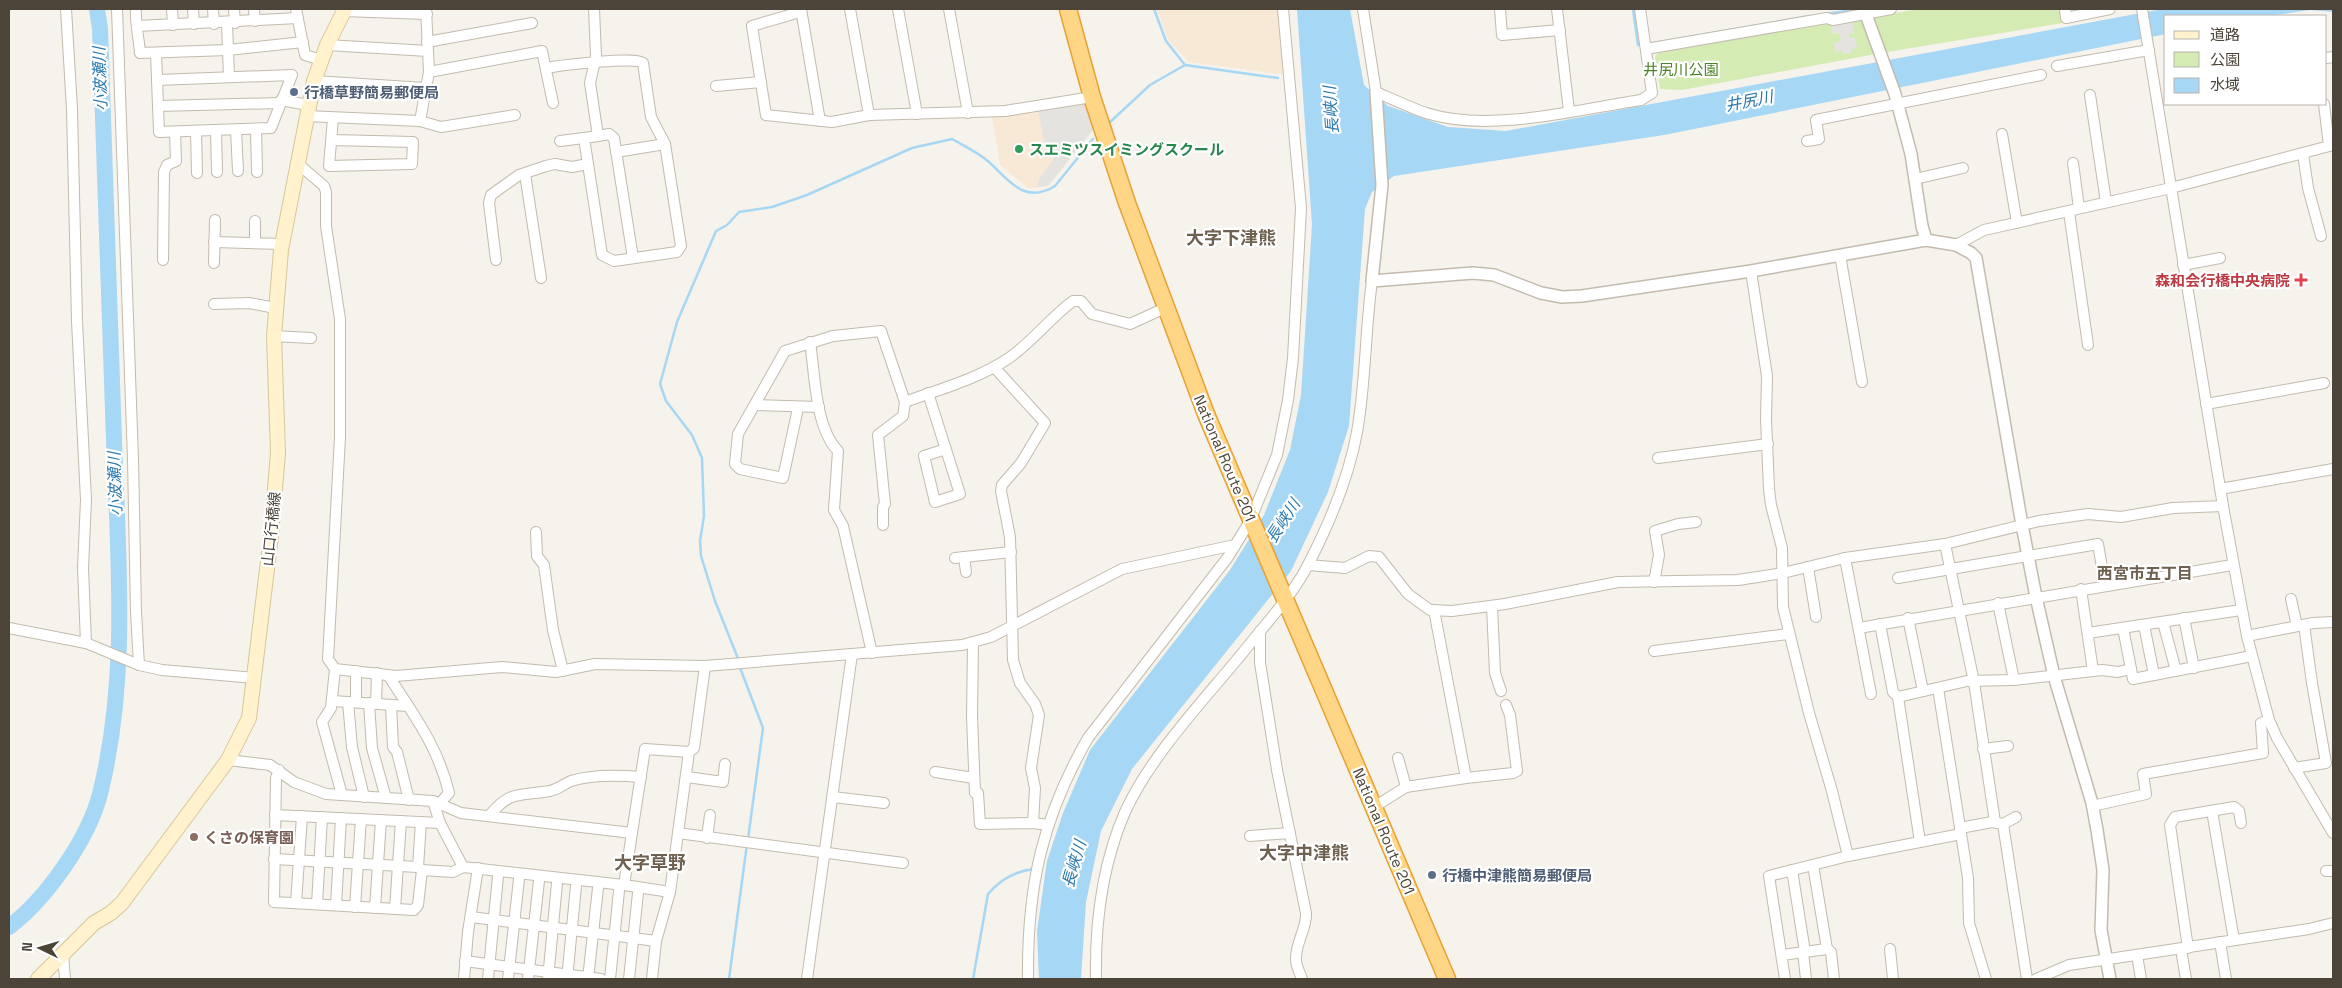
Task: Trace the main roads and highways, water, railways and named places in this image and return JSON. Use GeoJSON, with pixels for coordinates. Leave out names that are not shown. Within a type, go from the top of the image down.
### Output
{"type":"FeatureCollection","features":[{"type":"Feature","properties":{"kind":"highway","name":"National Route 201"},"geometry":{"type":"LineString","coordinates":[[1068,9],[1092,97],[1127,204],[1165,308],[1252,523],[1447,979]]}},
{"type":"Feature","properties":{"kind":"main road","name":"山口行橋線"},"geometry":{"type":"LineString","coordinates":[[38,979],[94,923],[111,913],[122,903],[228,760],[249,718],[255,678],[278,453],[274,336],[282,244],[314,81],[327,45],[343,10]]}},
{"type":"Feature","properties":{"kind":"water"},"geometry":{"type":"Polygon","coordinates":[[[1297,9],[1350,9],[1364,85],[1388,106],[1448,127],[1506,131],[2163,9],[2333,9],[2333,12],[2310,10],[2276,15],[2164,15],[2164,34],[1664,135],[1394,176],[1372,192],[1365,209],[1349,426],[1328,492],[1291,571],[1132,769],[1101,831],[1086,902],[1081,979],[1039,979],[1037,931],[1047,861],[1063,813],[1090,750],[1230,570],[1264,515],[1290,450],[1301,395],[1312,225],[1297,9]]]}},
{"type":"Feature","properties":{"kind":"waterway","name":"小波瀬川"},"geometry":{"type":"LineString","coordinates":[[9,927],[51,885],[76,849],[86,830],[100,794],[115,706],[118,662],[119,573],[100,29],[97,9]]}},
{"type":"Feature","properties":{"kind":"waterway"},"geometry":{"type":"LineString","coordinates":[[1154,9],[1166,41],[1185,65]]}},
{"type":"Feature","properties":{"kind":"waterway"},"geometry":{"type":"LineString","coordinates":[[1633,9],[1638,45],[1642,45]]}},
{"type":"Feature","properties":{"kind":"waterway"},"geometry":{"type":"LineString","coordinates":[[1825,14],[1860,9]]}},
{"type":"Feature","properties":{"kind":"waterway"},"geometry":{"type":"LineString","coordinates":[[1648,44],[1810,16]]}},
{"type":"Feature","properties":{"kind":"waterway"},"geometry":{"type":"LineString","coordinates":[[1108,124],[1150,85],[1185,65],[1278,78]]}},
{"type":"Feature","properties":{"kind":"waterway"},"geometry":{"type":"LineString","coordinates":[[739,661],[715,601],[701,556],[700,541],[704,516],[702,458],[692,435],[666,401],[660,384],[677,322],[716,231],[727,225],[739,212],[772,207],[807,195],[912,148],[952,139],[985,158],[1010,183],[1018,188],[1034,193],[1044,191],[1055,186],[1093,139]]}},
{"type":"Feature","properties":{"kind":"waterway"},"geometry":{"type":"LineString","coordinates":[[739,665],[763,728],[748,839]]}},
{"type":"Feature","properties":{"kind":"waterway"},"geometry":{"type":"LineString","coordinates":[[729,979],[747,844]]}},
{"type":"Feature","properties":{"kind":"waterway"},"geometry":{"type":"LineString","coordinates":[[973,979],[988,894],[1009,877],[1034,869]]}},
{"type":"Feature","properties":{"kind":"place","name":"行橋草野簡易郵便局"},"geometry":{"type":"Point","coordinates":[294,92]}},
{"type":"Feature","properties":{"kind":"place","name":"スエミツスイミングスクール"},"geometry":{"type":"Point","coordinates":[1019,149]}},
{"type":"Feature","properties":{"kind":"place","name":"森和会行橋中央病院"},"geometry":{"type":"Point","coordinates":[2301,280]}},
{"type":"Feature","properties":{"kind":"place","name":"くさの保育園"},"geometry":{"type":"Point","coordinates":[194,837]}},
{"type":"Feature","properties":{"kind":"place","name":"行橋中津熊簡易郵便局"},"geometry":{"type":"Point","coordinates":[1432,875]}},
{"type":"Feature","properties":{"kind":"district","name":"大字下津熊"},"geometry":{"type":"Point","coordinates":[1231,237]}},
{"type":"Feature","properties":{"kind":"district","name":"西宮市五丁目"},"geometry":{"type":"Point","coordinates":[2145,573]}},
{"type":"Feature","properties":{"kind":"district","name":"大字中津熊"},"geometry":{"type":"Point","coordinates":[1304,852]}},
{"type":"Feature","properties":{"kind":"district","name":"大字草野"},"geometry":{"type":"Point","coordinates":[650,862]}},
{"type":"Feature","properties":{"kind":"park label","name":"井尻川公園"},"geometry":{"type":"Point","coordinates":[1681,69]}},
{"type":"Feature","properties":{"kind":"water label","name":"井尻川"},"geometry":{"type":"Point","coordinates":[1749,101]}},
{"type":"Feature","properties":{"kind":"water label","name":"長峡川"},"geometry":{"type":"Point","coordinates":[1331,110]}},
{"type":"Feature","properties":{"kind":"water label","name":"長峡川"},"geometry":{"type":"Point","coordinates":[1283,521]}},
{"type":"Feature","properties":{"kind":"water label","name":"長峡川"},"geometry":{"type":"Point","coordinates":[1074,864]}}]}
